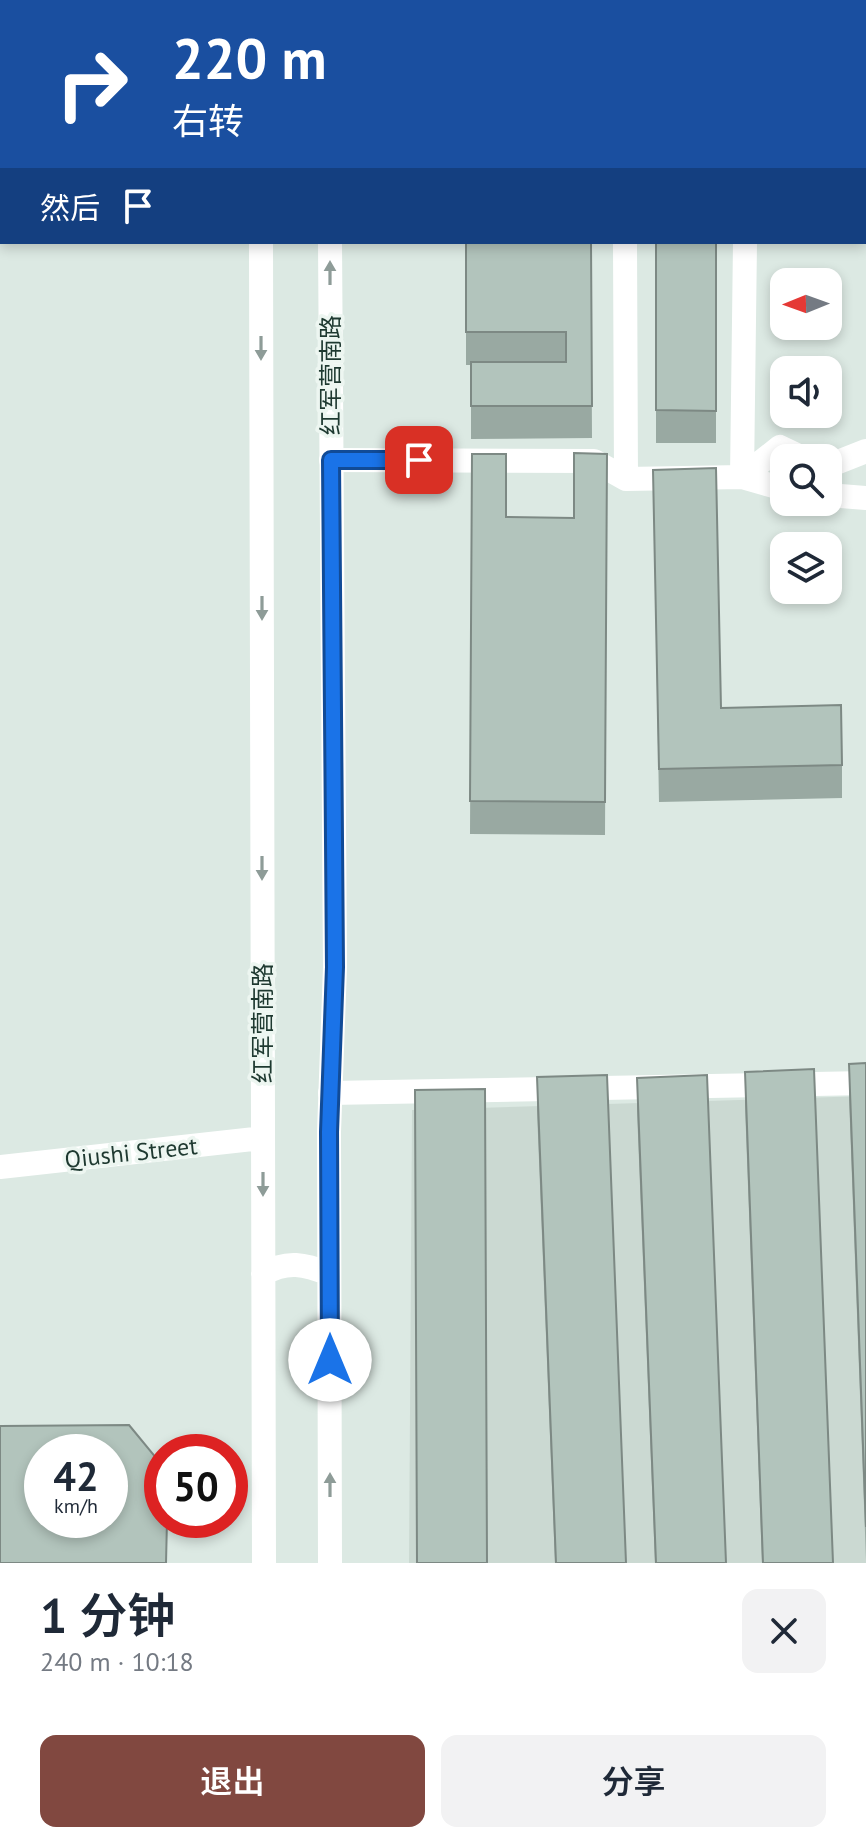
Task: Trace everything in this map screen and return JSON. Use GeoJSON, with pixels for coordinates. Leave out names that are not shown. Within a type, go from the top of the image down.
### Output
{"type":"FeatureCollection","features":[{"type":"Feature","properties":{"kind":"main road","name":"红军营南路"},"geometry":{"type":"LineString","coordinates":[[261,244],[264,1563]]}},
{"type":"Feature","properties":{"kind":"main road","name":"红军营南路"},"geometry":{"type":"LineString","coordinates":[[330,244],[335,967],[330,1093],[330,1563]]}},
{"type":"Feature","properties":{"kind":"main road"},"geometry":{"type":"LineString","coordinates":[[625,244],[626,479]]}},
{"type":"Feature","properties":{"kind":"main road"},"geometry":{"type":"LineString","coordinates":[[742,477],[745,244]]}},
{"type":"Feature","properties":{"kind":"main road"},"geometry":{"type":"LineString","coordinates":[[842,460],[866,451]]}},
{"type":"Feature","properties":{"kind":"main road"},"geometry":{"type":"LineString","coordinates":[[742,477],[770,455]]}},
{"type":"Feature","properties":{"kind":"main road"},"geometry":{"type":"LineString","coordinates":[[331,460],[594,461],[626,479],[742,477],[770,485]]}},
{"type":"Feature","properties":{"kind":"main road"},"geometry":{"type":"LineString","coordinates":[[842,496],[866,498]]}},
{"type":"Feature","properties":{"kind":"main road"},"geometry":{"type":"LineString","coordinates":[[330,1093],[866,1083]]}},
{"type":"Feature","properties":{"kind":"main road","name":"Qiushi Street"},"geometry":{"type":"LineString","coordinates":[[0,1167],[263,1138]]}},
{"type":"Feature","properties":{"kind":"main road"},"geometry":{"type":"LineString","coordinates":[[263,1274],[287,1263],[307,1265],[329,1274]]}},
{"type":"Feature","properties":{"kind":"shaded area"},"geometry":{"type":"Polygon","coordinates":[[[866,1096],[866,1563],[409,1563],[412,1110],[866,1096]]]}},
{"type":"Feature","properties":{"kind":"building"},"geometry":{"type":"Polygon","coordinates":[[[466,244],[591,244],[592,406],[471,406],[471,362],[566,362],[566,332],[466,332],[466,244]]]}},
{"type":"Feature","properties":{"kind":"building"},"geometry":{"type":"Polygon","coordinates":[[[656,244],[716,244],[716,411],[656,410],[656,244]]]}},
{"type":"Feature","properties":{"kind":"building"},"geometry":{"type":"Polygon","coordinates":[[[574,453],[607,454],[605,802],[470,801],[472,454],[506,454],[506,517],[574,518],[574,453]]]}},
{"type":"Feature","properties":{"kind":"building"},"geometry":{"type":"Polygon","coordinates":[[[716,468],[721,708],[841,705],[842,765],[659,769],[653,470],[716,468]]]}},
{"type":"Feature","properties":{"kind":"building"},"geometry":{"type":"Polygon","coordinates":[[[866,1063],[866,1527],[849,1064],[866,1063]]]}},
{"type":"Feature","properties":{"kind":"building"},"geometry":{"type":"Polygon","coordinates":[[[814,1069],[833,1563],[763,1563],[745,1072],[814,1069]]]}},
{"type":"Feature","properties":{"kind":"building"},"geometry":{"type":"Polygon","coordinates":[[[607,1075],[626,1563],[556,1563],[537,1077],[607,1075]]]}},
{"type":"Feature","properties":{"kind":"building"},"geometry":{"type":"Polygon","coordinates":[[[707,1075],[726,1563],[656,1563],[637,1078],[707,1075]]]}},
{"type":"Feature","properties":{"kind":"building"},"geometry":{"type":"Polygon","coordinates":[[[485,1089],[487,1563],[417,1563],[415,1090],[485,1089]]]}},
{"type":"Feature","properties":{"kind":"building"},"geometry":{"type":"Polygon","coordinates":[[[129,1425],[144,1443],[144,1538],[167,1538],[166,1563],[0,1563],[0,1426],[129,1425]]]}},
{"type":"Feature","properties":{"kind":"route"},"geometry":{"type":"LineString","coordinates":[[330,1360],[329,1132],[335,967],[331,460],[419,460]]}}]}
